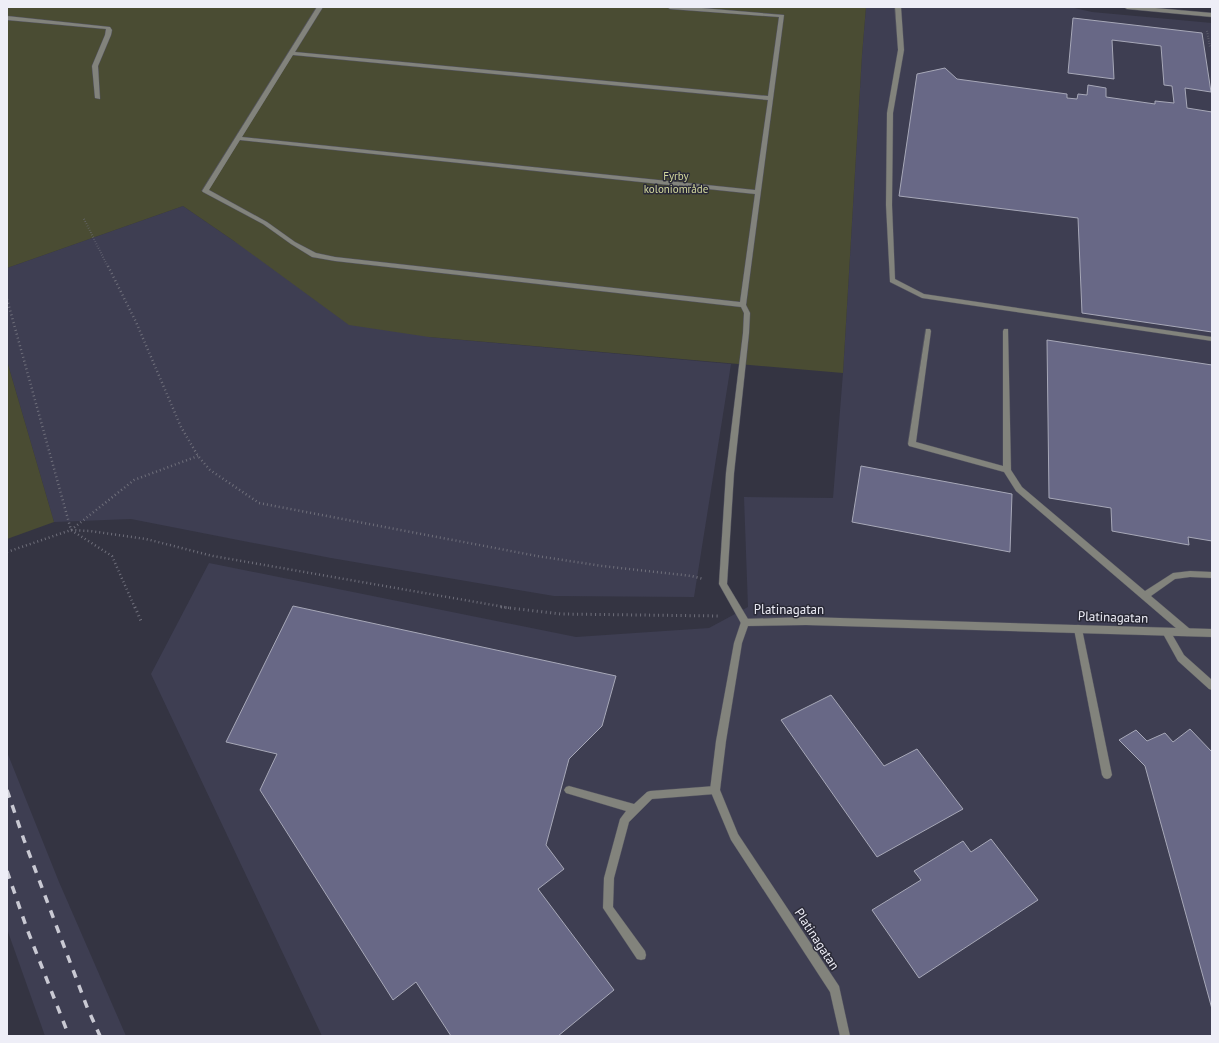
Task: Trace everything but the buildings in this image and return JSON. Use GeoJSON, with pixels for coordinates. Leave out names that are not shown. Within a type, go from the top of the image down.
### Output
{"type":"FeatureCollection","features":[{"type":"Feature","properties":{"kind":"street"},"geometry":{"type":"LineString","coordinates":[[320,7],[205,192],[265,223],[314,255],[335,259],[742,305]]}},
{"type":"Feature","properties":{"kind":"street"},"geometry":{"type":"LineString","coordinates":[[670,7],[782,16],[742,305],[747,313],[746,333],[730,473],[723,584],[745,622]]}},
{"type":"Feature","properties":{"kind":"street"},"geometry":{"type":"LineString","coordinates":[[732,12],[737,7]]}},
{"type":"Feature","properties":{"kind":"street"},"geometry":{"type":"LineString","coordinates":[[898,7],[900,50],[890,113],[889,205],[892,280],[922,296],[1212,339]]}},
{"type":"Feature","properties":{"kind":"street"},"geometry":{"type":"LineString","coordinates":[[1127,7],[1212,16]]}},
{"type":"Feature","properties":{"kind":"street"},"geometry":{"type":"LineString","coordinates":[[7,18],[108,28],[108,34],[95,66],[98,98]]}},
{"type":"Feature","properties":{"kind":"street"},"geometry":{"type":"LineString","coordinates":[[292,53],[770,98]]}},
{"type":"Feature","properties":{"kind":"street"},"geometry":{"type":"LineString","coordinates":[[238,138],[757,192]]}},
{"type":"Feature","properties":{"kind":"street"},"geometry":{"type":"LineString","coordinates":[[928,331],[912,444],[1007,470]]}},
{"type":"Feature","properties":{"kind":"street"},"geometry":{"type":"LineString","coordinates":[[1006,331],[1007,470],[1019,489],[1187,632]]}},
{"type":"Feature","properties":{"kind":"street"},"geometry":{"type":"LineString","coordinates":[[1145,596],[1174,576],[1190,574],[1212,575]]}},
{"type":"Feature","properties":{"kind":"street","name":"Platinagatan"},"geometry":{"type":"LineString","coordinates":[[845,1036],[835,990],[734,837],[715,790],[721,740],[738,643],[745,622],[806,621],[1212,633]]}},
{"type":"Feature","properties":{"kind":"street"},"geometry":{"type":"LineString","coordinates":[[1078,629],[1107,775]]}},
{"type":"Feature","properties":{"kind":"street"},"geometry":{"type":"LineString","coordinates":[[1166,632],[1181,658],[1212,686]]}},
{"type":"Feature","properties":{"kind":"street"},"geometry":{"type":"LineString","coordinates":[[569,790],[635,809]]}},
{"type":"Feature","properties":{"kind":"street"},"geometry":{"type":"LineString","coordinates":[[641,955],[608,908],[609,878],[625,819],[650,795],[715,790]]}},
{"type":"Feature","properties":{"kind":"path"},"geometry":{"type":"LineString","coordinates":[[1207,32],[1210,47],[1212,47]]}},
{"type":"Feature","properties":{"kind":"path"},"geometry":{"type":"LineString","coordinates":[[84,219],[136,322],[181,427],[198,456],[210,470],[260,503],[537,556],[602,566],[692,576],[723,584]]}},
{"type":"Feature","properties":{"kind":"path"},"geometry":{"type":"LineString","coordinates":[[7,299],[71,530],[112,556],[141,621]]}},
{"type":"Feature","properties":{"kind":"path"},"geometry":{"type":"LineString","coordinates":[[7,552],[71,530],[134,480],[198,456]]}},
{"type":"Feature","properties":{"kind":"path"},"geometry":{"type":"LineString","coordinates":[[71,530],[106,532],[146,539],[213,556],[493,606],[561,614],[714,615],[745,622]]}},
{"type":"Feature","properties":{"kind":"shaded area"},"geometry":{"type":"Polygon","coordinates":[[[866,7],[1070,7],[1092,12],[1212,23],[1212,1036],[322,1036],[151,674],[209,563],[576,637],[709,628],[748,607],[744,497],[833,498],[843,373],[866,7]]]}},
{"type":"Feature","properties":{"kind":"shaded area"},"geometry":{"type":"Polygon","coordinates":[[[183,206],[234,241],[429,337],[731,364],[694,597],[554,596],[331,558],[131,519],[54,522],[7,361],[7,268],[183,206]]]}},
{"type":"Feature","properties":{"kind":"shaded area"},"geometry":{"type":"Polygon","coordinates":[[[7,752],[59,882],[126,1036],[45,1036],[7,929],[7,752]]]}},
{"type":"Feature","properties":{"kind":"green space","name":"Fyrby koloniområde"},"geometry":{"type":"Polygon","coordinates":[[[7,7],[866,7],[843,373],[429,337],[349,325],[234,241],[183,206],[7,268],[7,7]]]}},
{"type":"Feature","properties":{"kind":"green space"},"geometry":{"type":"Polygon","coordinates":[[[7,361],[54,522],[7,539],[7,361]]]}},
{"type":"Feature","properties":{"kind":"railway"},"geometry":{"type":"LineString","coordinates":[[7,790],[24,840],[87,1007],[100,1036]]}},
{"type":"Feature","properties":{"kind":"railway"},"geometry":{"type":"LineString","coordinates":[[7,871],[27,929],[69,1036]]}}]}
